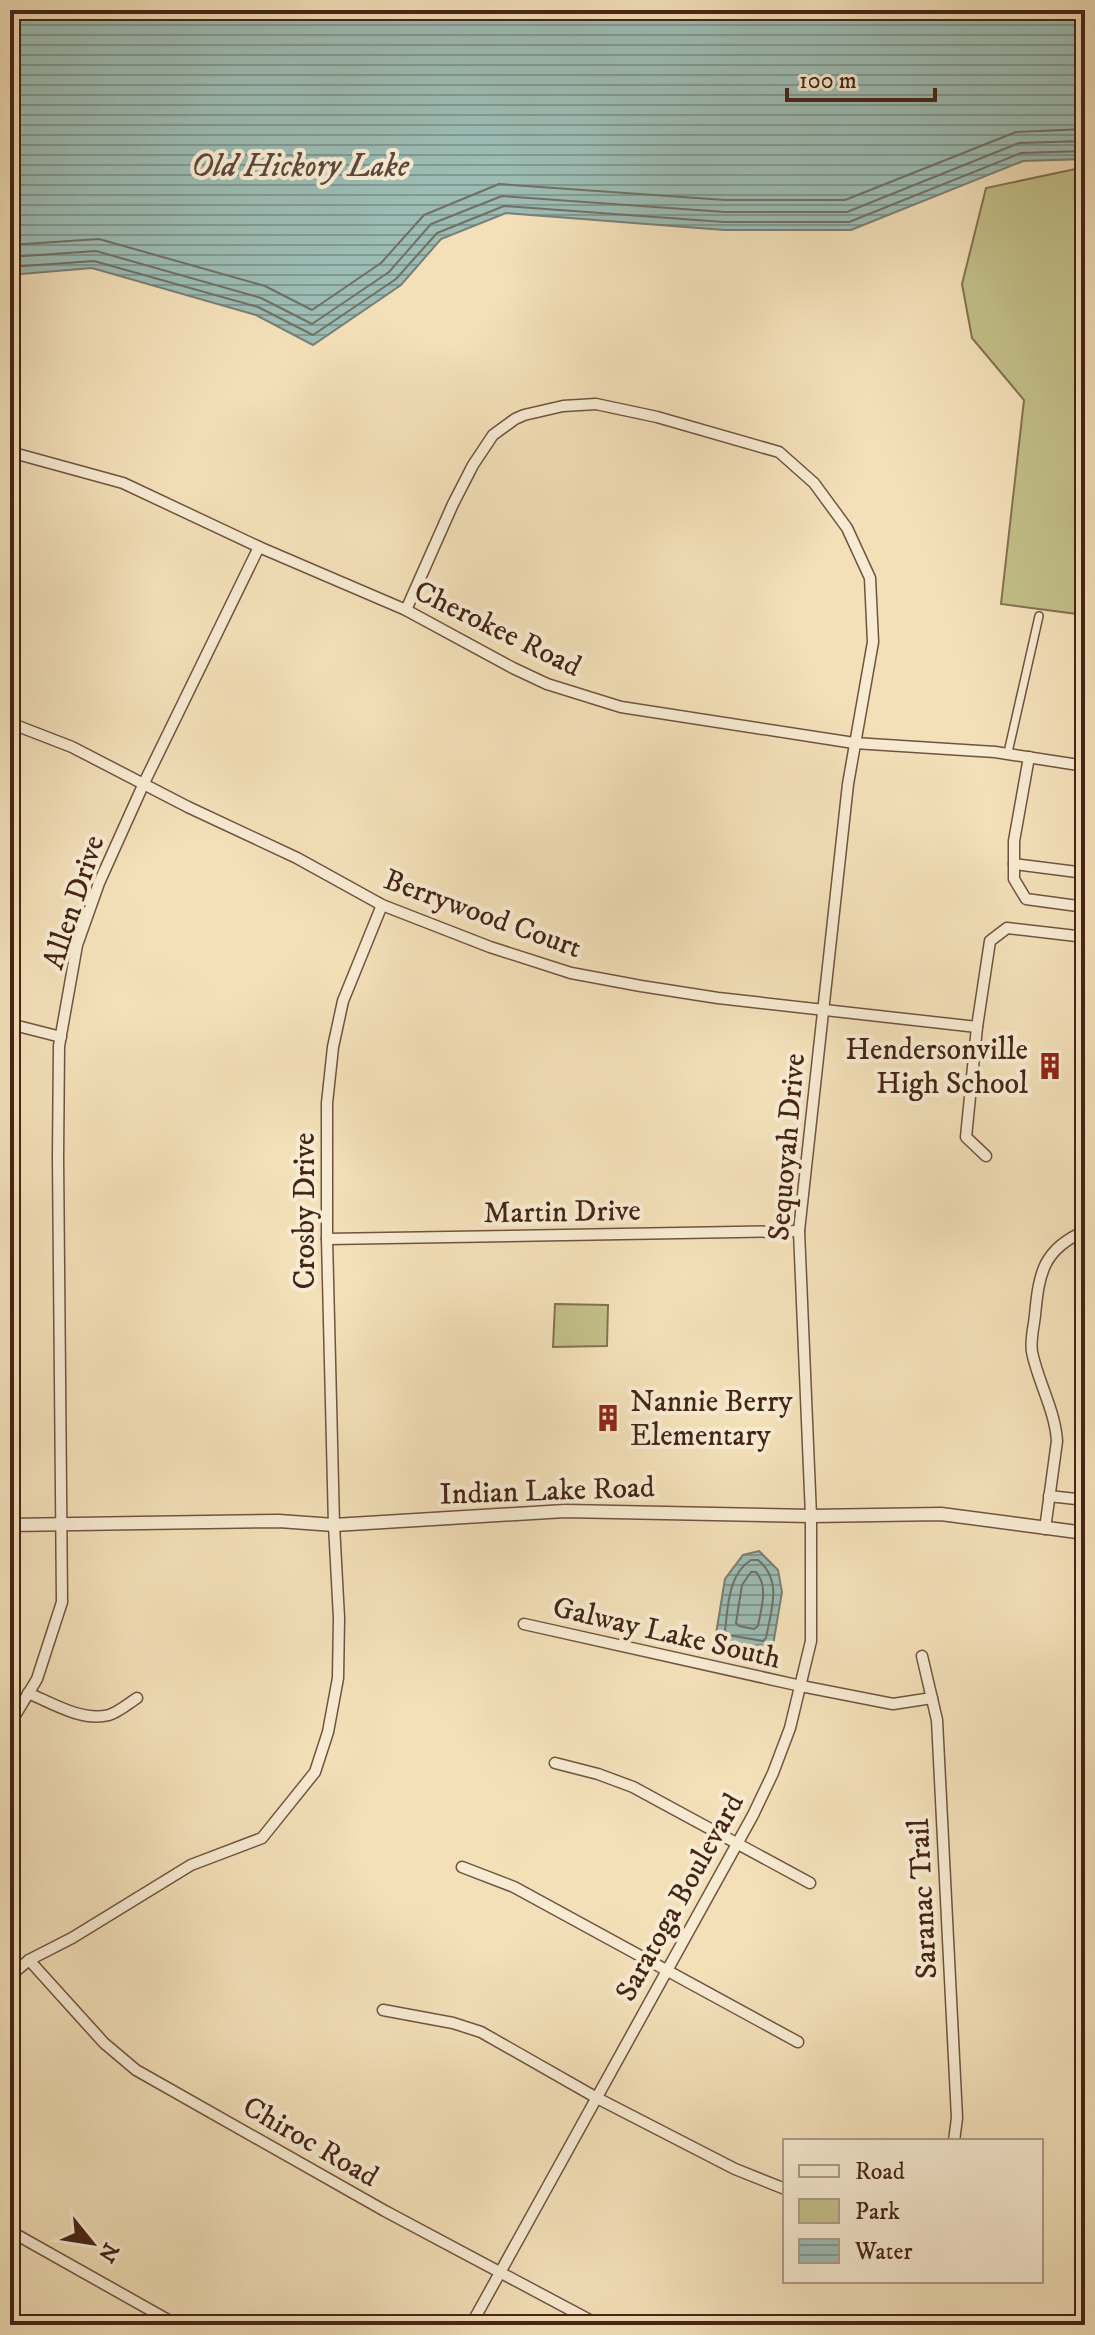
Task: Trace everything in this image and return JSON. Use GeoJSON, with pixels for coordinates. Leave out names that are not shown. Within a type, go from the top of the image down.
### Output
{"type":"FeatureCollection","features":[{"type":"Feature","properties":{"kind":"street","name":"Sequoyah Drive"},"geometry":{"type":"LineString","coordinates":[[406,610],[453,504],[493,435],[524,415],[563,406],[596,404],[657,417],[779,452],[814,483],[847,528],[870,578],[873,642],[848,784],[799,1231],[811,1516]]}},
{"type":"Feature","properties":{"kind":"street","name":"Cherokee Road"},"geometry":{"type":"LineString","coordinates":[[10,452],[123,483],[259,547],[406,610],[547,684],[585,697],[621,707],[854,743],[995,752],[1085,766]]}},
{"type":"Feature","properties":{"kind":"street","name":"Allen Drive"},"geometry":{"type":"LineString","coordinates":[[10,1724],[37,1679],[62,1602],[58,1157],[61,1037],[77,945],[99,883],[144,783],[259,547]]}},
{"type":"Feature","properties":{"kind":"street"},"geometry":{"type":"LineString","coordinates":[[1009,748],[1039,616]]}},
{"type":"Feature","properties":{"kind":"street","name":"Berrywood Court"},"geometry":{"type":"LineString","coordinates":[[10,723],[72,747],[188,807],[297,858],[382,905],[490,947],[571,973],[718,998],[977,1027]]}},
{"type":"Feature","properties":{"kind":"street"},"geometry":{"type":"LineString","coordinates":[[1029,757],[1014,841],[1014,879],[1026,899],[1085,907]]}},
{"type":"Feature","properties":{"kind":"street"},"geometry":{"type":"LineString","coordinates":[[1014,864],[1085,873]]}},
{"type":"Feature","properties":{"kind":"street","name":"Crosby Drive"},"geometry":{"type":"LineString","coordinates":[[10,1976],[29,1960],[72,1938],[191,1865],[262,1838],[315,1772],[328,1732],[338,1678],[339,1618],[327,1239],[327,1103],[333,1047],[343,1001],[382,905]]}},
{"type":"Feature","properties":{"kind":"street"},"geometry":{"type":"LineString","coordinates":[[986,1156],[966,1137],[977,1027],[990,941],[1007,928],[1085,937]]}},
{"type":"Feature","properties":{"kind":"street"},"geometry":{"type":"LineString","coordinates":[[10,1024],[61,1037]]}},
{"type":"Feature","properties":{"kind":"street","name":"Martin Drive"},"geometry":{"type":"LineString","coordinates":[[327,1239],[799,1231]]}},
{"type":"Feature","properties":{"kind":"street"},"geometry":{"type":"LineString","coordinates":[[1045,1529],[1057,1441],[1056,1427],[1031,1349],[1038,1283],[1042,1268],[1053,1251],[1085,1231]]}},
{"type":"Feature","properties":{"kind":"street"},"geometry":{"type":"LineString","coordinates":[[1049,1496],[1085,1500]]}},
{"type":"Feature","properties":{"kind":"street","name":"Indian Lake Road"},"geometry":{"type":"LineString","coordinates":[[10,1525],[279,1521],[334,1525],[565,1511],[811,1516],[941,1514],[1085,1533]]}},
{"type":"Feature","properties":{"kind":"street","name":"Saratoga Boulevard"},"geometry":{"type":"LineString","coordinates":[[471,2325],[773,1773],[790,1728],[811,1641],[811,1516]]}},
{"type":"Feature","properties":{"kind":"street","name":"Galway Lake South"},"geometry":{"type":"LineString","coordinates":[[524,1624],[893,1704],[932,1698]]}},
{"type":"Feature","properties":{"kind":"street","name":"Saranac Trail"},"geometry":{"type":"LineString","coordinates":[[922,1656],[937,1720],[957,2118],[954,2139]]}},
{"type":"Feature","properties":{"kind":"street"},"geometry":{"type":"LineString","coordinates":[[28,1693],[93,1716],[111,1715],[137,1698]]}},
{"type":"Feature","properties":{"kind":"street"},"geometry":{"type":"LineString","coordinates":[[555,1763],[633,1787],[810,1883]]}},
{"type":"Feature","properties":{"kind":"street"},"geometry":{"type":"LineString","coordinates":[[462,1867],[514,1887],[798,2042]]}},
{"type":"Feature","properties":{"kind":"street","name":"Chiroc Road"},"geometry":{"type":"LineString","coordinates":[[29,1960],[104,2043],[136,2070],[599,2325]]}},
{"type":"Feature","properties":{"kind":"street"},"geometry":{"type":"LineString","coordinates":[[383,2010],[453,2023],[481,2032],[597,2098],[735,2169],[783,2188]]}},
{"type":"Feature","properties":{"kind":"street"},"geometry":{"type":"LineString","coordinates":[[10,2231],[177,2325]]}},
{"type":"Feature","properties":{"kind":"green space"},"geometry":{"type":"Polygon","coordinates":[[[1085,167],[1085,615],[1001,604],[1024,400],[972,338],[962,284],[986,188],[1085,167]]]}},
{"type":"Feature","properties":{"kind":"green space"},"geometry":{"type":"Polygon","coordinates":[[[555,1304],[608,1305],[607,1346],[553,1347],[555,1304]]]}},
{"type":"Feature","properties":{"kind":"water","name":"Old Hickory Lake"},"geometry":{"type":"Polygon","coordinates":[[[10,10],[1085,10],[1085,159],[1023,161],[851,230],[724,230],[506,213],[441,239],[401,285],[313,345],[256,315],[92,268],[10,275],[10,10]]]}},
{"type":"Feature","properties":{"kind":"water"},"geometry":{"type":"Polygon","coordinates":[[[759,1551],[778,1570],[782,1592],[772,1651],[715,1640],[725,1579],[743,1555],[759,1551]]]}},
{"type":"Feature","properties":{"kind":"place","name":"Hendersonville High School"},"geometry":{"type":"Point","coordinates":[1050,1066]}},
{"type":"Feature","properties":{"kind":"place","name":"Nannie Berry Elementary"},"geometry":{"type":"Point","coordinates":[608,1418]}}]}
